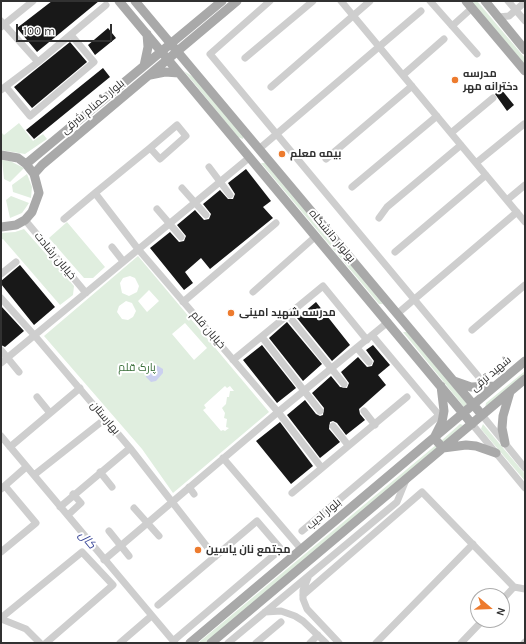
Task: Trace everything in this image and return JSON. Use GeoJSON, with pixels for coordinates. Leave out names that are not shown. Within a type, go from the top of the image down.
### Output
{"type":"FeatureCollection","features":[{"type":"Feature","properties":{"kind":"main road","name":"بولوار دانشگاه"},"geometry":{"type":"LineString","coordinates":[[119,1],[472,424]]}},
{"type":"Feature","properties":{"kind":"main road","name":"بولوار دانشگاه"},"geometry":{"type":"LineString","coordinates":[[135,1],[482,415]]}},
{"type":"Feature","properties":{"kind":"main road","name":"بلوار گمنام شرقی"},"geometry":{"type":"LineString","coordinates":[[26,164],[222,1]]}},
{"type":"Feature","properties":{"kind":"main road","name":"بلوار گمنام شرقی"},"geometry":{"type":"LineString","coordinates":[[34,174],[237,1]]}},
{"type":"Feature","properties":{"kind":"main road"},"geometry":{"type":"LineString","coordinates":[[485,1],[525,50]]}},
{"type":"Feature","properties":{"kind":"main road"},"geometry":{"type":"LineString","coordinates":[[469,4],[525,71]]}},
{"type":"Feature","properties":{"kind":"main road"},"geometry":{"type":"LineString","coordinates":[[144,66],[148,46],[147,34]]}},
{"type":"Feature","properties":{"kind":"main road"},"geometry":{"type":"LineString","coordinates":[[148,76],[161,73],[180,73]]}},
{"type":"Feature","properties":{"kind":"main road"},"geometry":{"type":"LineString","coordinates":[[1,155],[18,158],[26,164],[34,174],[38,183],[38,198],[32,212],[25,220],[16,224],[1,227]]}},
{"type":"Feature","properties":{"kind":"main road","name":"شهید ترقی"},"geometry":{"type":"LineString","coordinates":[[473,405],[492,387],[525,361]]}},
{"type":"Feature","properties":{"kind":"main road"},"geometry":{"type":"LineString","coordinates":[[212,643],[525,379]]}},
{"type":"Feature","properties":{"kind":"main road"},"geometry":{"type":"LineString","coordinates":[[452,380],[471,387],[492,387]]}},
{"type":"Feature","properties":{"kind":"main road"},"geometry":{"type":"LineString","coordinates":[[441,386],[442,422],[434,438],[442,448]]}},
{"type":"Feature","properties":{"kind":"main road"},"geometry":{"type":"LineString","coordinates":[[505,444],[502,428],[503,416],[511,390]]}},
{"type":"Feature","properties":{"kind":"main road","name":"بلوار ادیب"},"geometry":{"type":"LineString","coordinates":[[190,643],[473,405]]}},
{"type":"Feature","properties":{"kind":"main road"},"geometry":{"type":"LineString","coordinates":[[442,448],[466,445],[476,446],[496,452]]}},
{"type":"Feature","properties":{"kind":"street"},"geometry":{"type":"LineString","coordinates":[[33,1],[2,24],[38,62]]}},
{"type":"Feature","properties":{"kind":"street"},"geometry":{"type":"LineString","coordinates":[[270,1],[210,54],[414,300],[492,387]]}},
{"type":"Feature","properties":{"kind":"street"},"geometry":{"type":"LineString","coordinates":[[245,58],[313,1]]}},
{"type":"Feature","properties":{"kind":"street"},"geometry":{"type":"LineString","coordinates":[[341,1],[525,222]]}},
{"type":"Feature","properties":{"kind":"street"},"geometry":{"type":"LineString","coordinates":[[271,87],[370,1]]}},
{"type":"Feature","properties":{"kind":"street"},"geometry":{"type":"LineString","coordinates":[[430,1],[477,54]]}},
{"type":"Feature","properties":{"kind":"street"},"geometry":{"type":"LineString","coordinates":[[508,1],[525,22]]}},
{"type":"Feature","properties":{"kind":"street"},"geometry":{"type":"LineString","coordinates":[[498,17],[509,16],[525,2]]}},
{"type":"Feature","properties":{"kind":"street"},"geometry":{"type":"LineString","coordinates":[[452,26],[469,4]]}},
{"type":"Feature","properties":{"kind":"street"},"geometry":{"type":"LineString","coordinates":[[71,35],[94,62],[30,116],[3,89],[106,5]]}},
{"type":"Feature","properties":{"kind":"street"},"geometry":{"type":"LineString","coordinates":[[259,149],[380,48],[421,11]]}},
{"type":"Feature","properties":{"kind":"street"},"geometry":{"type":"LineString","coordinates":[[403,75],[444,39]]}},
{"type":"Feature","properties":{"kind":"street"},"geometry":{"type":"LineString","coordinates":[[326,159],[412,86]]}},
{"type":"Feature","properties":{"kind":"street"},"geometry":{"type":"LineString","coordinates":[[451,133],[493,98]]}},
{"type":"Feature","properties":{"kind":"street"},"geometry":{"type":"LineString","coordinates":[[352,187],[437,116]]}},
{"type":"Feature","properties":{"kind":"street"},"geometry":{"type":"LineString","coordinates":[[476,163],[524,124]]}},
{"type":"Feature","properties":{"kind":"street"},"geometry":{"type":"LineString","coordinates":[[64,219],[177,125],[186,136],[160,160],[150,148]]}},
{"type":"Feature","properties":{"kind":"street"},"geometry":{"type":"LineString","coordinates":[[379,218],[387,207],[461,145]]}},
{"type":"Feature","properties":{"kind":"street"},"geometry":{"type":"LineString","coordinates":[[1,363],[35,336],[48,320],[86,293],[250,157]]}},
{"type":"Feature","properties":{"kind":"street"},"geometry":{"type":"LineString","coordinates":[[209,167],[230,194]]}},
{"type":"Feature","properties":{"kind":"street"},"geometry":{"type":"LineString","coordinates":[[396,252],[486,175]]}},
{"type":"Feature","properties":{"kind":"street"},"geometry":{"type":"LineString","coordinates":[[507,200],[525,185]]}},
{"type":"Feature","properties":{"kind":"street"},"geometry":{"type":"LineString","coordinates":[[182,188],[206,215]]}},
{"type":"Feature","properties":{"kind":"street","name":"خیابان قلم"},"geometry":{"type":"LineString","coordinates":[[95,193],[138,249],[278,412],[321,467]]}},
{"type":"Feature","properties":{"kind":"street"},"geometry":{"type":"LineString","coordinates":[[157,209],[181,237]]}},
{"type":"Feature","properties":{"kind":"street"},"geometry":{"type":"LineString","coordinates":[[397,314],[517,212]]}},
{"type":"Feature","properties":{"kind":"street","name":"خیابان رشادت"},"geometry":{"type":"LineString","coordinates":[[25,220],[86,293]]}},
{"type":"Feature","properties":{"kind":"street"},"geometry":{"type":"LineString","coordinates":[[183,302],[276,223]]}},
{"type":"Feature","properties":{"kind":"street"},"geometry":{"type":"LineString","coordinates":[[253,292],[316,236]]}},
{"type":"Feature","properties":{"kind":"street"},"geometry":{"type":"LineString","coordinates":[[112,247],[124,261]]}},
{"type":"Feature","properties":{"kind":"street"},"geometry":{"type":"LineString","coordinates":[[1,274],[16,262]]}},
{"type":"Feature","properties":{"kind":"street"},"geometry":{"type":"LineString","coordinates":[[472,330],[525,285]]}},
{"type":"Feature","properties":{"kind":"street"},"geometry":{"type":"LineString","coordinates":[[233,360],[323,286],[370,338],[442,413],[302,531]]}},
{"type":"Feature","properties":{"kind":"street","name":"بهارستان"},"geometry":{"type":"LineString","coordinates":[[1,298],[80,388],[130,448],[215,557]]}},
{"type":"Feature","properties":{"kind":"street"},"geometry":{"type":"LineString","coordinates":[[288,315],[344,384]]}},
{"type":"Feature","properties":{"kind":"street"},"geometry":{"type":"LineString","coordinates":[[104,560],[188,487],[223,458],[264,428],[278,412],[388,322]]}},
{"type":"Feature","properties":{"kind":"street"},"geometry":{"type":"LineString","coordinates":[[262,337],[320,411]]}},
{"type":"Feature","properties":{"kind":"street"},"geometry":{"type":"LineString","coordinates":[[357,348],[369,362]]}},
{"type":"Feature","properties":{"kind":"street"},"geometry":{"type":"LineString","coordinates":[[1,350],[19,372]]}},
{"type":"Feature","properties":{"kind":"street"},"geometry":{"type":"LineString","coordinates":[[10,447],[80,388]]}},
{"type":"Feature","properties":{"kind":"street"},"geometry":{"type":"LineString","coordinates":[[37,397],[50,413]]}},
{"type":"Feature","properties":{"kind":"street"},"geometry":{"type":"LineString","coordinates":[[292,493],[321,467],[375,425],[407,397]]}},
{"type":"Feature","properties":{"kind":"street"},"geometry":{"type":"LineString","coordinates":[[364,411],[375,425]]}},
{"type":"Feature","properties":{"kind":"street","name":"بولوار دانشگاه"},"geometry":{"type":"LineString","coordinates":[[482,415],[525,468]]}},
{"type":"Feature","properties":{"kind":"street"},"geometry":{"type":"LineString","coordinates":[[34,475],[105,419]]}},
{"type":"Feature","properties":{"kind":"street","name":"بولوار دانشگاه"},"geometry":{"type":"LineString","coordinates":[[472,424],[525,488]]}},
{"type":"Feature","properties":{"kind":"street"},"geometry":{"type":"LineString","coordinates":[[333,426],[348,445]]}},
{"type":"Feature","properties":{"kind":"street"},"geometry":{"type":"LineString","coordinates":[[1,436],[172,642]]}},
{"type":"Feature","properties":{"kind":"street"},"geometry":{"type":"LineString","coordinates":[[1,440],[149,618],[172,642]]}},
{"type":"Feature","properties":{"kind":"street"},"geometry":{"type":"LineString","coordinates":[[60,507],[73,494],[130,448]]}},
{"type":"Feature","properties":{"kind":"street"},"geometry":{"type":"LineString","coordinates":[[223,458],[301,549]]}},
{"type":"Feature","properties":{"kind":"street"},"geometry":{"type":"LineString","coordinates":[[1,552],[36,523],[3,487],[25,468]]}},
{"type":"Feature","properties":{"kind":"street"},"geometry":{"type":"LineString","coordinates":[[100,472],[112,487]]}},
{"type":"Feature","properties":{"kind":"street"},"geometry":{"type":"LineString","coordinates":[[228,643],[397,502],[407,479]]}},
{"type":"Feature","properties":{"kind":"street"},"geometry":{"type":"LineString","coordinates":[[188,487],[194,494]]}},
{"type":"Feature","properties":{"kind":"street"},"geometry":{"type":"LineString","coordinates":[[303,596],[422,492],[514,587],[525,589]]}},
{"type":"Feature","properties":{"kind":"street"},"geometry":{"type":"LineString","coordinates":[[68,515],[81,504],[73,494]]}},
{"type":"Feature","properties":{"kind":"street"},"geometry":{"type":"LineString","coordinates":[[134,508],[159,536]]}},
{"type":"Feature","properties":{"kind":"street"},"geometry":{"type":"LineString","coordinates":[[158,605],[257,521],[282,549],[172,642]]}},
{"type":"Feature","properties":{"kind":"street"},"geometry":{"type":"LineString","coordinates":[[109,530],[129,556]]}},
{"type":"Feature","properties":{"kind":"street"},"geometry":{"type":"LineString","coordinates":[[376,643],[473,544]]}},
{"type":"Feature","properties":{"kind":"street"},"geometry":{"type":"LineString","coordinates":[[40,643],[26,630],[1,618],[82,552],[113,585],[46,643]]}},
{"type":"Feature","properties":{"kind":"street"},"geometry":{"type":"LineString","coordinates":[[308,576],[303,590],[303,596],[307,609],[339,643]]}},
{"type":"Feature","properties":{"kind":"street"},"geometry":{"type":"LineString","coordinates":[[510,591],[514,587]]}},
{"type":"Feature","properties":{"kind":"street"},"geometry":{"type":"LineString","coordinates":[[265,612],[281,611],[295,616],[326,643]]}},
{"type":"Feature","properties":{"kind":"street"},"geometry":{"type":"LineString","coordinates":[[120,643],[149,618]]}},
{"type":"Feature","properties":{"kind":"street"},"geometry":{"type":"LineString","coordinates":[[256,643],[281,622]]}},
{"type":"Feature","properties":{"kind":"street"},"geometry":{"type":"LineString","coordinates":[[461,643],[475,628]]}},
{"type":"Feature","properties":{"kind":"street"},"geometry":{"type":"LineString","coordinates":[[310,643],[318,635]]}},
{"type":"Feature","properties":{"kind":"green space"},"geometry":{"type":"Polygon","coordinates":[[[470,1],[477,1],[525,58],[525,67],[470,1]]]}},
{"type":"Feature","properties":{"kind":"green space"},"geometry":{"type":"Polygon","coordinates":[[[184,71],[198,80],[244,135],[243,139],[238,137],[184,71]]]}},
{"type":"Feature","properties":{"kind":"green space"},"geometry":{"type":"Polygon","coordinates":[[[19,123],[33,141],[43,134],[47,139],[25,154],[1,150],[1,132],[4,135],[19,123]]]}},
{"type":"Feature","properties":{"kind":"green space"},"geometry":{"type":"Polygon","coordinates":[[[2,160],[10,161],[24,168],[10,182],[4,179],[2,160]]]}},
{"type":"Feature","properties":{"kind":"green space"},"geometry":{"type":"Polygon","coordinates":[[[261,163],[265,163],[383,304],[379,304],[261,163]]]}},
{"type":"Feature","properties":{"kind":"green space"},"geometry":{"type":"Polygon","coordinates":[[[27,174],[32,187],[31,198],[13,192],[12,185],[27,174]]]}},
{"type":"Feature","properties":{"kind":"green space"},"geometry":{"type":"Polygon","coordinates":[[[11,196],[29,203],[22,213],[10,218],[6,200],[11,196]]]}},
{"type":"Feature","properties":{"kind":"green space"},"geometry":{"type":"Polygon","coordinates":[[[67,222],[105,267],[93,278],[84,278],[49,238],[67,222]]]}},
{"type":"Feature","properties":{"kind":"green space"},"geometry":{"type":"Polygon","coordinates":[[[24,229],[74,286],[73,295],[60,305],[3,239],[1,240],[1,233],[15,232],[24,229]]]}},
{"type":"Feature","properties":{"kind":"green space","name":"پارک قلم"},"geometry":{"type":"Polygon","coordinates":[[[138,256],[269,412],[173,493],[142,449],[44,336],[138,256]],[[130,276],[123,278],[120,283],[122,293],[129,296],[137,292],[139,286],[135,278],[130,276]],[[149,290],[138,301],[147,312],[159,301],[149,290]],[[126,301],[119,306],[117,312],[122,319],[128,320],[133,317],[136,311],[132,303],[126,301]],[[185,323],[172,334],[194,360],[207,348],[185,323]],[[225,386],[204,405],[206,408],[203,410],[221,431],[225,431],[229,428],[226,427],[227,419],[224,418],[225,413],[222,408],[226,404],[230,391],[234,391],[230,386],[227,388],[225,386]]]}},
{"type":"Feature","properties":{"kind":"green space"},"geometry":{"type":"Polygon","coordinates":[[[403,332],[407,332],[467,404],[464,407],[403,332]]]}},
{"type":"Feature","properties":{"kind":"green space"},"geometry":{"type":"Polygon","coordinates":[[[525,371],[525,376],[485,408],[486,403],[525,371]]]}},
{"type":"Feature","properties":{"kind":"green space"},"geometry":{"type":"Polygon","coordinates":[[[460,424],[463,425],[443,444],[441,441],[460,424]]]}},
{"type":"Feature","properties":{"kind":"green space"},"geometry":{"type":"Polygon","coordinates":[[[483,424],[525,474],[525,481],[481,429],[483,424]]]}},
{"type":"Feature","properties":{"kind":"green space"},"geometry":{"type":"Polygon","coordinates":[[[436,445],[439,448],[206,643],[198,643],[436,445]]]}},
{"type":"Feature","properties":{"kind":"water"},"geometry":{"type":"Polygon","coordinates":[[[153,363],[163,369],[163,373],[156,381],[151,382],[146,377],[145,369],[148,364],[153,363]]]}},
{"type":"Feature","properties":{"kind":"building"},"geometry":{"type":"Polygon","coordinates":[[[52,1],[99,1],[37,52],[17,28],[52,1]]]}},
{"type":"Feature","properties":{"kind":"building"},"geometry":{"type":"Polygon","coordinates":[[[108,28],[116,38],[95,55],[88,45],[108,28]]]}},
{"type":"Feature","properties":{"kind":"building"},"geometry":{"type":"Polygon","coordinates":[[[70,42],[87,62],[32,108],[14,87],[70,42]]]}},
{"type":"Feature","properties":{"kind":"building"},"geometry":{"type":"Polygon","coordinates":[[[103,68],[110,77],[34,139],[26,130],[103,68]]]}},
{"type":"Feature","properties":{"kind":"building"},"geometry":{"type":"Polygon","coordinates":[[[501,89],[514,105],[507,111],[495,94],[501,89]]]}},
{"type":"Feature","properties":{"kind":"building"},"geometry":{"type":"Polygon","coordinates":[[[246,169],[271,201],[263,207],[273,218],[210,269],[201,258],[185,272],[193,283],[184,290],[150,248],[170,232],[179,242],[184,241],[186,236],[177,225],[195,210],[204,220],[209,219],[211,214],[203,204],[220,190],[228,199],[233,199],[235,194],[228,183],[246,169]]]}},
{"type":"Feature","properties":{"kind":"building"},"geometry":{"type":"Polygon","coordinates":[[[20,265],[55,307],[34,325],[1,284],[1,281],[20,265]]]}},
{"type":"Feature","properties":{"kind":"building"},"geometry":{"type":"Polygon","coordinates":[[[316,302],[350,345],[332,361],[297,318],[316,302]]]}},
{"type":"Feature","properties":{"kind":"building"},"geometry":{"type":"Polygon","coordinates":[[[1,306],[24,331],[5,347],[1,345],[1,306]]]}},
{"type":"Feature","properties":{"kind":"building"},"geometry":{"type":"Polygon","coordinates":[[[287,322],[322,364],[303,381],[269,338],[287,322]]]}},
{"type":"Feature","properties":{"kind":"building"},"geometry":{"type":"Polygon","coordinates":[[[262,345],[296,388],[277,403],[243,360],[262,345]]]}},
{"type":"Feature","properties":{"kind":"building"},"geometry":{"type":"Polygon","coordinates":[[[373,345],[390,365],[378,375],[386,385],[359,409],[360,414],[365,420],[346,435],[337,423],[333,421],[330,422],[329,429],[340,442],[320,458],[287,415],[305,400],[316,414],[320,416],[323,415],[324,408],[312,393],[331,376],[340,387],[347,388],[349,383],[341,372],[358,357],[367,367],[372,366],[374,361],[366,350],[373,345]]]}},
{"type":"Feature","properties":{"kind":"building"},"geometry":{"type":"Polygon","coordinates":[[[280,422],[313,466],[291,484],[256,441],[280,422]]]}},
{"type":"Feature","properties":{"kind":"place","name":"مدرسه دخترانه مهر"},"geometry":{"type":"Point","coordinates":[455,80]}},
{"type":"Feature","properties":{"kind":"place","name":"بیمه معلم"},"geometry":{"type":"Point","coordinates":[282,154]}},
{"type":"Feature","properties":{"kind":"place","name":"مدرسه شهید امینی"},"geometry":{"type":"Point","coordinates":[231,313]}},
{"type":"Feature","properties":{"kind":"place","name":"مجتمع نان یاسین"},"geometry":{"type":"Point","coordinates":[198,550]}},
{"type":"Feature","properties":{"kind":"water label","name":"کال"},"geometry":{"type":"Point","coordinates":[87,540]}}]}
